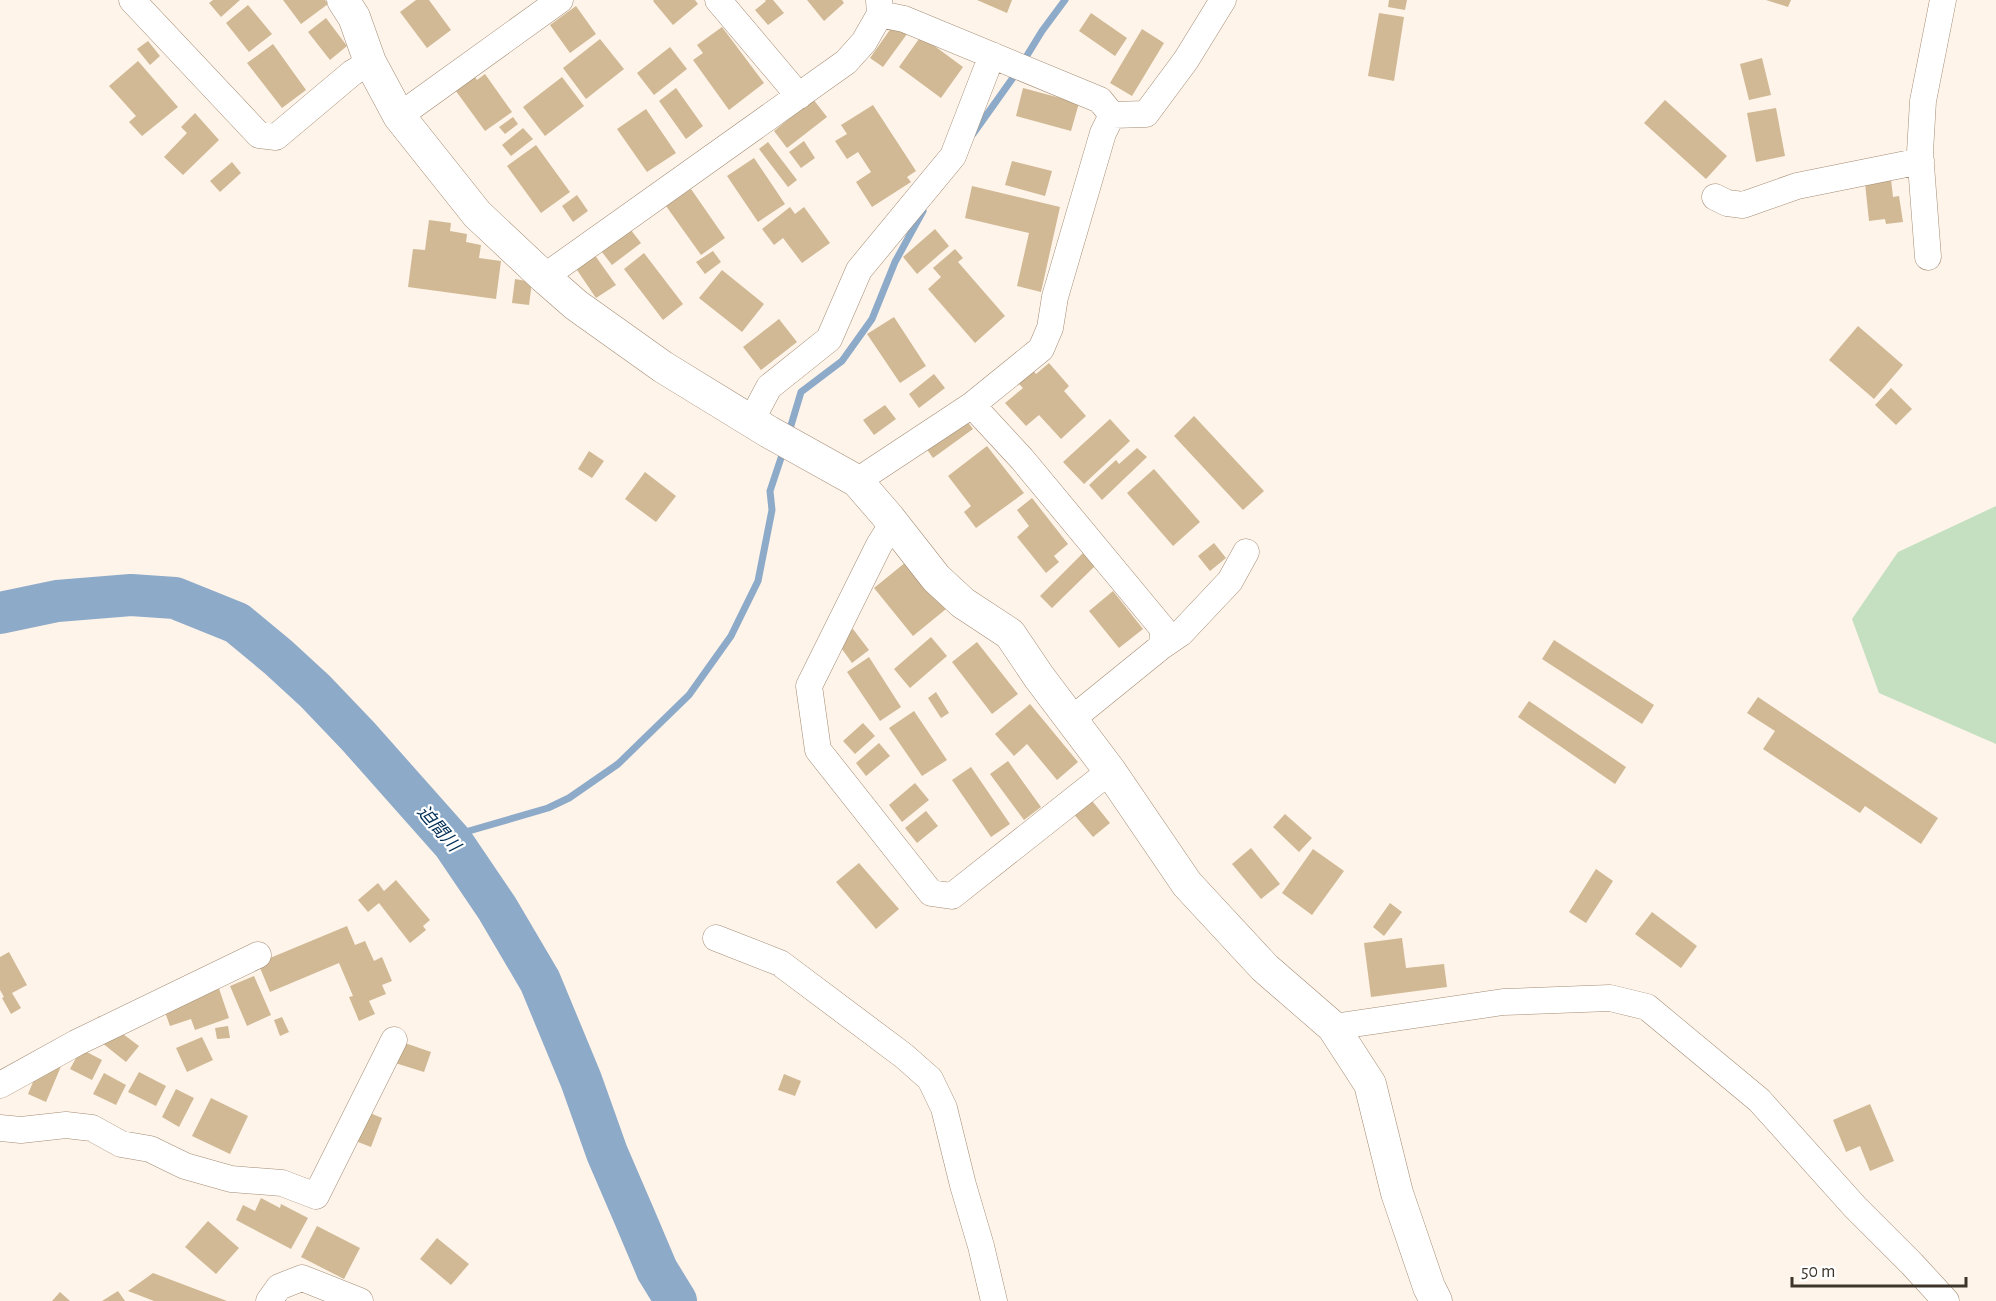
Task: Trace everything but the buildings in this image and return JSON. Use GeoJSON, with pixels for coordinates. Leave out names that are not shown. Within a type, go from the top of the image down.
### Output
{"type":"FeatureCollection","features":[{"type":"Feature","properties":{"kind":"street"},"geometry":{"type":"LineString","coordinates":[[132,0],[259,135],[276,137],[352,73],[370,62]]}},
{"type":"Feature","properties":{"kind":"street"},"geometry":{"type":"LineString","coordinates":[[343,0],[354,17],[370,62],[399,116],[477,214],[576,305],[663,367],[751,421],[857,481],[936,578],[963,603],[1010,634],[1039,677],[1110,771],[1187,884],[1265,968],[1333,1027],[1370,1084],[1397,1192],[1429,1287],[1436,1301]]}},
{"type":"Feature","properties":{"kind":"street"},"geometry":{"type":"LineString","coordinates":[[399,116],[560,0]]}},
{"type":"Feature","properties":{"kind":"street"},"geometry":{"type":"LineString","coordinates":[[718,0],[798,96]]}},
{"type":"Feature","properties":{"kind":"street"},"geometry":{"type":"LineString","coordinates":[[1112,115],[1146,114],[1186,60],[1223,0]]}},
{"type":"Feature","properties":{"kind":"street"},"geometry":{"type":"LineString","coordinates":[[1929,257],[1921,161],[1923,101],[1944,0]]}},
{"type":"Feature","properties":{"kind":"street"},"geometry":{"type":"LineString","coordinates":[[544,277],[846,62],[864,42],[879,7],[1100,100],[1112,115]]}},
{"type":"Feature","properties":{"kind":"street"},"geometry":{"type":"LineString","coordinates":[[751,421],[769,387],[829,339],[859,270],[953,156],[992,56]]}},
{"type":"Feature","properties":{"kind":"street"},"geometry":{"type":"LineString","coordinates":[[857,481],[972,405],[1041,349],[1050,328],[1055,297],[1103,134],[1112,115]]}},
{"type":"Feature","properties":{"kind":"street"},"geometry":{"type":"LineString","coordinates":[[1715,197],[1727,203],[1743,206],[1797,186],[1921,161]]}},
{"type":"Feature","properties":{"kind":"street"},"geometry":{"type":"LineString","coordinates":[[972,405],[1022,459],[1162,629],[1162,646]]}},
{"type":"Feature","properties":{"kind":"street"},"geometry":{"type":"LineString","coordinates":[[893,524],[879,544],[809,686],[818,750],[931,892],[952,896],[1110,771]]}},
{"type":"Feature","properties":{"kind":"street"},"geometry":{"type":"LineString","coordinates":[[1072,719],[1181,633],[1230,581],[1246,552]]}},
{"type":"Feature","properties":{"kind":"street"},"geometry":{"type":"LineString","coordinates":[[716,938],[780,963],[904,1056],[930,1079],[944,1108],[994,1301]]}},
{"type":"Feature","properties":{"kind":"street"},"geometry":{"type":"LineString","coordinates":[[0,1085],[76,1043],[258,955]]}},
{"type":"Feature","properties":{"kind":"street"},"geometry":{"type":"LineString","coordinates":[[1333,1027],[1503,1002],[1610,998],[1647,1007],[1758,1100],[1855,1207],[1946,1301]]}},
{"type":"Feature","properties":{"kind":"street"},"geometry":{"type":"LineString","coordinates":[[0,1128],[21,1130],[66,1125],[92,1128],[122,1144],[150,1149],[185,1166],[231,1179],[282,1183],[316,1196],[394,1040]]}},
{"type":"Feature","properties":{"kind":"street"},"geometry":{"type":"LineString","coordinates":[[269,1301],[279,1287],[302,1278],[360,1301]]}},
{"type":"Feature","properties":{"kind":"green space"},"geometry":{"type":"Polygon","coordinates":[[[1996,506],[1996,744],[1879,693],[1852,619],[1898,552],[1996,506]]]}},
{"type":"Feature","properties":{"kind":"waterway"},"geometry":{"type":"LineString","coordinates":[[1023,62],[1065,0]]}},
{"type":"Feature","properties":{"kind":"waterway"},"geometry":{"type":"LineString","coordinates":[[973,134],[1017,72]]}},
{"type":"Feature","properties":{"kind":"waterway"},"geometry":{"type":"LineString","coordinates":[[789,432],[801,392],[842,361],[872,319],[895,262],[923,211]]}},
{"type":"Feature","properties":{"kind":"waterway"},"geometry":{"type":"LineString","coordinates":[[448,837],[548,808],[569,798],[618,764],[689,695],[731,636],[758,581],[772,510],[770,491],[784,449]]}},
{"type":"Feature","properties":{"kind":"waterway","name":"迫間川"},"geometry":{"type":"LineString","coordinates":[[0,613],[57,601],[131,595],[175,598],[237,623],[315,691],[453,843],[497,908],[540,981],[581,1080],[607,1153],[657,1270],[676,1301]]}}]}
